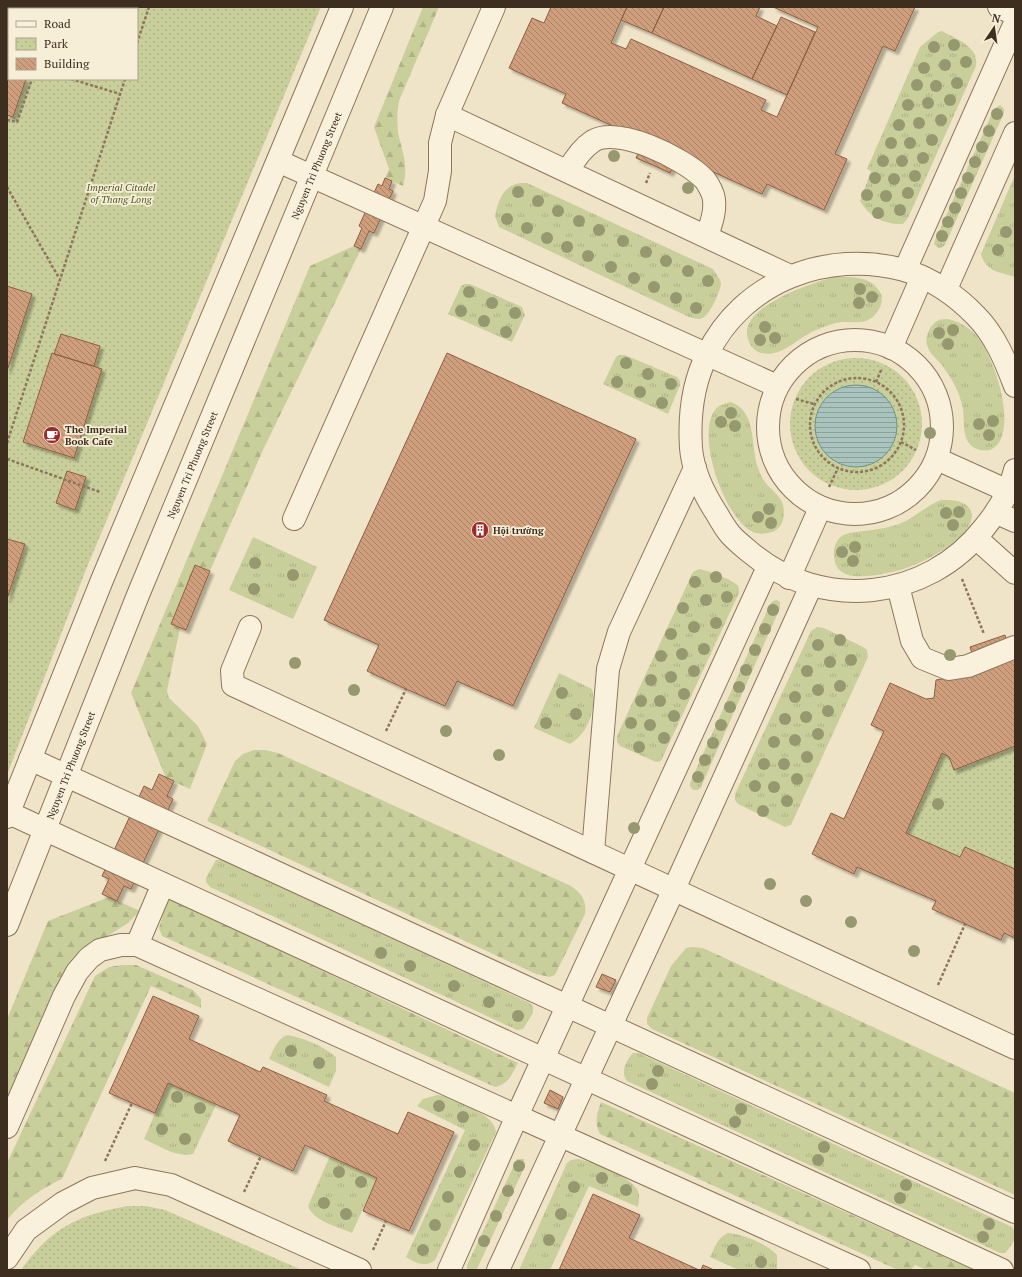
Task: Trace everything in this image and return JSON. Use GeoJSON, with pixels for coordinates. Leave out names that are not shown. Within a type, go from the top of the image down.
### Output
{"type":"FeatureCollection","features":[{"type":"Feature","properties":{"kind":"street"},"geometry":{"type":"LineString","coordinates":[[342,7],[102,580],[8,815],[45,830],[163,884],[1002,1270]]}},
{"type":"Feature","properties":{"kind":"street","name":"Nguyen Tri Phuong Street"},"geometry":{"type":"LineString","coordinates":[[7,925],[138,595],[382,7]]}},
{"type":"Feature","properties":{"kind":"street"},"geometry":{"type":"LineString","coordinates":[[294,519],[436,201],[440,172],[440,143],[447,115],[494,7]]}},
{"type":"Feature","properties":{"kind":"street"},"geometry":{"type":"LineString","coordinates":[[998,7],[1015,14]]}},
{"type":"Feature","properties":{"kind":"street"},"geometry":{"type":"LineString","coordinates":[[891,348],[914,274],[1015,24]]}},
{"type":"Feature","properties":{"kind":"street"},"geometry":{"type":"LineString","coordinates":[[447,115],[790,276]]}},
{"type":"Feature","properties":{"kind":"street"},"geometry":{"type":"LineString","coordinates":[[946,289],[1015,133]]}},
{"type":"Feature","properties":{"kind":"street"},"geometry":{"type":"LineString","coordinates":[[568,171],[578,154],[594,141],[614,137],[660,150],[684,163],[703,177],[713,196],[714,217],[707,236]]}},
{"type":"Feature","properties":{"kind":"street"},"geometry":{"type":"LineString","coordinates":[[278,161],[777,386]]}},
{"type":"Feature","properties":{"kind":"street"},"geometry":{"type":"LineString","coordinates":[[937,459],[1013,477],[1006,517],[976,538],[970,546],[936,571],[898,586],[853,592],[811,586],[789,578],[768,567],[731,536],[705,495],[695,468],[691,449],[692,401],[706,355],[729,321],[759,293],[790,276],[832,264],[869,263],[914,274],[946,289],[978,317],[1009,352],[1015,386]]}},
{"type":"Feature","properties":{"kind":"street"},"geometry":{"type":"LineString","coordinates":[[850,340],[872,342],[891,348],[915,364],[931,384],[940,408],[942,427],[937,459],[923,483],[901,502],[876,512],[848,514],[820,508],[796,492],[778,470],[768,442],[768,414],[777,386],[790,368],[807,354],[827,344],[850,340]]}},
{"type":"Feature","properties":{"kind":"street"},"geometry":{"type":"LineString","coordinates":[[593,852],[608,669],[618,632],[695,468]]}},
{"type":"Feature","properties":{"kind":"street"},"geometry":{"type":"LineString","coordinates":[[789,578],[820,508]]}},
{"type":"Feature","properties":{"kind":"street"},"geometry":{"type":"LineString","coordinates":[[976,538],[1015,573]]}},
{"type":"Feature","properties":{"kind":"street"},"geometry":{"type":"LineString","coordinates":[[449,1270],[517,1116],[631,870],[768,567]]}},
{"type":"Feature","properties":{"kind":"street"},"geometry":{"type":"LineString","coordinates":[[498,1270],[612,1025],[811,586]]}},
{"type":"Feature","properties":{"kind":"street"},"geometry":{"type":"LineString","coordinates":[[898,586],[912,641],[922,658],[949,669],[968,666],[1015,648]]}},
{"type":"Feature","properties":{"kind":"street"},"geometry":{"type":"LineString","coordinates":[[250,627],[232,671],[234,685],[1015,1048]]}},
{"type":"Feature","properties":{"kind":"street"},"geometry":{"type":"LineString","coordinates":[[30,759],[612,1025],[1015,1212]]}},
{"type":"Feature","properties":{"kind":"street"},"geometry":{"type":"LineString","coordinates":[[137,945],[163,884]]}},
{"type":"Feature","properties":{"kind":"street"},"geometry":{"type":"LineString","coordinates":[[7,1127],[64,996],[77,972],[89,958],[100,950],[121,945],[137,945],[859,1270]]}},
{"type":"Feature","properties":{"kind":"street"},"geometry":{"type":"LineString","coordinates":[[7,1258],[26,1230],[63,1203],[92,1188],[135,1178],[171,1185],[360,1270]]}},
{"type":"Feature","properties":{"kind":"path"},"geometry":{"type":"LineString","coordinates":[[138,40],[149,7]]}},
{"type":"Feature","properties":{"kind":"path"},"geometry":{"type":"LineString","coordinates":[[7,120],[17,122],[32,80]]}},
{"type":"Feature","properties":{"kind":"path"},"geometry":{"type":"LineString","coordinates":[[74,80],[120,94]]}},
{"type":"Feature","properties":{"kind":"path"},"geometry":{"type":"LineString","coordinates":[[7,443],[125,80]]}},
{"type":"Feature","properties":{"kind":"path"},"geometry":{"type":"LineString","coordinates":[[7,187],[60,279]]}},
{"type":"Feature","properties":{"kind":"path"},"geometry":{"type":"LineString","coordinates":[[848,379],[862,379],[876,382],[888,390],[897,401],[902,414],[904,428],[901,442],[893,455],[882,465],[868,471],[852,472],[838,468],[825,460],[815,448],[810,433],[810,418],[814,404],[823,392],[834,383],[848,379]]}},
{"type":"Feature","properties":{"kind":"path"},"geometry":{"type":"LineString","coordinates":[[7,459],[100,492]]}},
{"type":"Feature","properties":{"kind":"path"},"geometry":{"type":"LineString","coordinates":[[953,559],[982,629]]}},
{"type":"Feature","properties":{"kind":"path"},"geometry":{"type":"LineString","coordinates":[[392,719],[406,689]]}},
{"type":"Feature","properties":{"kind":"path"},"geometry":{"type":"LineString","coordinates":[[928,1008],[965,924]]}},
{"type":"Feature","properties":{"kind":"path"},"geometry":{"type":"LineString","coordinates":[[92,1188],[132,1103]]}},
{"type":"Feature","properties":{"kind":"path"},"geometry":{"type":"LineString","coordinates":[[250,1181],[261,1156]]}},
{"type":"Feature","properties":{"kind":"path"},"geometry":{"type":"LineString","coordinates":[[378,1239],[386,1221]]}},
{"type":"Feature","properties":{"kind":"green space","name":"Imperial Citadel of Thang Long"},"geometry":{"type":"Polygon","coordinates":[[[7,7],[321,7],[85,572],[7,775],[7,7]]]}},
{"type":"Feature","properties":{"kind":"green space"},"geometry":{"type":"Polygon","coordinates":[[[423,7],[439,7],[399,101],[397,116],[398,132],[405,165],[405,178],[403,186],[385,178],[389,169],[374,127],[423,7]]]}},
{"type":"Feature","properties":{"kind":"green space"},"geometry":{"type":"Polygon","coordinates":[[[942,31],[960,40],[970,48],[976,59],[976,66],[908,218],[903,224],[890,223],[873,216],[860,201],[871,171],[867,169],[920,47],[938,32],[942,31]]]}},
{"type":"Feature","properties":{"kind":"green space"},"geometry":{"type":"Polygon","coordinates":[[[1000,105],[1004,109],[1004,113],[945,245],[938,248],[934,244],[935,240],[994,109],[1000,105]]]}},
{"type":"Feature","properties":{"kind":"green space"},"geometry":{"type":"Polygon","coordinates":[[[1015,175],[1015,277],[990,268],[983,260],[981,254],[1015,175]]]}},
{"type":"Feature","properties":{"kind":"green space"},"geometry":{"type":"Polygon","coordinates":[[[520,183],[527,183],[713,269],[719,278],[721,286],[712,307],[706,315],[700,319],[689,317],[499,227],[495,216],[502,195],[509,187],[520,183]]]}},
{"type":"Feature","properties":{"kind":"green space"},"geometry":{"type":"Polygon","coordinates":[[[354,246],[361,249],[263,450],[210,571],[195,565],[171,624],[180,628],[167,691],[169,698],[198,726],[207,744],[190,789],[166,778],[131,693],[310,266],[354,246]]]}},
{"type":"Feature","properties":{"kind":"green space"},"geometry":{"type":"Polygon","coordinates":[[[834,277],[860,278],[871,282],[876,286],[882,298],[878,311],[870,319],[864,322],[842,322],[824,327],[812,332],[777,352],[770,354],[762,353],[753,348],[748,339],[748,327],[754,317],[765,307],[794,291],[834,277]]]}},
{"type":"Feature","properties":{"kind":"green space"},"geometry":{"type":"Polygon","coordinates":[[[470,284],[522,307],[525,315],[512,342],[448,314],[461,286],[470,284]]]}},
{"type":"Feature","properties":{"kind":"green space"},"geometry":{"type":"Polygon","coordinates":[[[948,319],[967,327],[972,331],[989,356],[996,374],[1004,412],[1004,429],[999,442],[990,450],[984,451],[978,449],[968,442],[965,432],[962,406],[957,391],[941,364],[931,353],[926,342],[927,334],[933,324],[939,320],[948,319]]]}},
{"type":"Feature","properties":{"kind":"green space"},"geometry":{"type":"Polygon","coordinates":[[[625,355],[677,377],[680,381],[680,385],[668,414],[603,384],[616,357],[625,355]]]}},
{"type":"Feature","properties":{"kind":"green space"},"geometry":{"type":"Polygon","coordinates":[[[863,358],[875,360],[887,365],[903,377],[915,393],[920,405],[922,424],[920,443],[915,455],[903,471],[887,483],[875,488],[849,490],[837,488],[825,483],[809,471],[797,455],[792,443],[790,417],[792,405],[797,393],[809,377],[825,365],[837,360],[863,358]]]}},
{"type":"Feature","properties":{"kind":"green space"},"geometry":{"type":"Polygon","coordinates":[[[731,402],[739,406],[749,420],[755,456],[760,474],[782,501],[784,515],[782,522],[779,528],[773,532],[764,534],[756,533],[742,524],[732,511],[715,473],[710,452],[709,433],[711,417],[719,406],[731,402]]]}},
{"type":"Feature","properties":{"kind":"green space"},"geometry":{"type":"Polygon","coordinates":[[[941,500],[958,501],[966,505],[971,511],[972,519],[969,527],[963,534],[946,548],[915,565],[882,574],[853,576],[840,571],[837,567],[834,557],[834,548],[840,537],[849,533],[887,528],[899,524],[941,500]]]}},
{"type":"Feature","properties":{"kind":"green space"},"geometry":{"type":"Polygon","coordinates":[[[253,537],[317,567],[293,619],[229,590],[253,537]]]}},
{"type":"Feature","properties":{"kind":"green space"},"geometry":{"type":"Polygon","coordinates":[[[699,569],[731,581],[738,586],[739,593],[661,761],[656,762],[620,746],[617,742],[617,736],[693,572],[699,569]]]}},
{"type":"Feature","properties":{"kind":"green space"},"geometry":{"type":"Polygon","coordinates":[[[777,600],[780,602],[780,608],[701,787],[698,790],[693,790],[690,783],[770,604],[777,600]]]}},
{"type":"Feature","properties":{"kind":"green space"},"geometry":{"type":"Polygon","coordinates":[[[817,627],[824,628],[863,647],[867,650],[868,657],[791,825],[785,827],[738,804],[735,800],[735,794],[811,631],[817,627]]]}},
{"type":"Feature","properties":{"kind":"green space"},"geometry":{"type":"Polygon","coordinates":[[[559,673],[592,689],[593,704],[590,720],[582,734],[570,744],[534,728],[559,673]]]}},
{"type":"Feature","properties":{"kind":"green space"},"geometry":{"type":"Polygon","coordinates":[[[1015,746],[1015,869],[965,847],[960,857],[906,833],[942,753],[949,757],[1015,746]]]}},
{"type":"Feature","properties":{"kind":"green space"},"geometry":{"type":"Polygon","coordinates":[[[254,750],[265,750],[278,753],[571,886],[580,894],[584,901],[585,914],[555,975],[550,977],[536,974],[207,821],[235,761],[243,754],[254,750]]]}},
{"type":"Feature","properties":{"kind":"green space"},"geometry":{"type":"Polygon","coordinates":[[[216,860],[222,860],[530,1003],[533,1007],[533,1013],[523,1029],[517,1030],[210,887],[206,882],[206,878],[216,860]]]}},
{"type":"Feature","properties":{"kind":"green space"},"geometry":{"type":"Polygon","coordinates":[[[109,897],[140,911],[128,923],[103,939],[7,1106],[7,1019],[48,921],[109,897]]]}},
{"type":"Feature","properties":{"kind":"green space"},"geometry":{"type":"Polygon","coordinates":[[[168,898],[518,1063],[507,1081],[500,1086],[495,1087],[162,936],[159,928],[168,898]]]}},
{"type":"Feature","properties":{"kind":"green space"},"geometry":{"type":"Polygon","coordinates":[[[686,948],[703,948],[1015,1093],[1015,1195],[652,1029],[647,1024],[647,1018],[671,966],[686,948]]]}},
{"type":"Feature","properties":{"kind":"green space"},"geometry":{"type":"Polygon","coordinates":[[[136,965],[193,990],[201,999],[201,1008],[151,986],[62,1179],[32,1196],[7,1220],[7,1163],[95,976],[109,967],[136,965]]]}},
{"type":"Feature","properties":{"kind":"green space"},"geometry":{"type":"Polygon","coordinates":[[[287,1035],[313,1043],[336,1057],[336,1071],[329,1087],[269,1059],[280,1039],[287,1035]]]}},
{"type":"Feature","properties":{"kind":"green space"},"geometry":{"type":"Polygon","coordinates":[[[633,1053],[639,1053],[1012,1227],[1015,1234],[1014,1241],[1005,1253],[1000,1253],[627,1081],[624,1070],[628,1059],[633,1053]]]}},
{"type":"Feature","properties":{"kind":"green space"},"geometry":{"type":"Polygon","coordinates":[[[168,1083],[216,1105],[193,1154],[187,1155],[174,1153],[144,1139],[168,1083]]]}},
{"type":"Feature","properties":{"kind":"green space"},"geometry":{"type":"Polygon","coordinates":[[[437,1095],[466,1106],[483,1115],[494,1126],[496,1132],[435,1260],[428,1264],[420,1264],[406,1257],[465,1130],[417,1106],[423,1099],[437,1095]]]}},
{"type":"Feature","properties":{"kind":"green space"},"geometry":{"type":"Polygon","coordinates":[[[601,1102],[974,1270],[927,1270],[915,1265],[911,1270],[898,1270],[600,1134],[597,1126],[597,1114],[601,1102]]]}},
{"type":"Feature","properties":{"kind":"green space"},"geometry":{"type":"Polygon","coordinates":[[[330,1156],[377,1178],[352,1233],[320,1220],[308,1206],[330,1156]]]}},
{"type":"Feature","properties":{"kind":"green space"},"geometry":{"type":"Polygon","coordinates":[[[517,1159],[524,1159],[525,1166],[477,1269],[467,1270],[467,1265],[517,1159]]]}},
{"type":"Feature","properties":{"kind":"green space"},"geometry":{"type":"Polygon","coordinates":[[[578,1159],[593,1163],[628,1181],[638,1191],[638,1207],[589,1186],[550,1270],[519,1270],[567,1163],[571,1160],[578,1159]]]}},
{"type":"Feature","properties":{"kind":"green space"},"geometry":{"type":"Polygon","coordinates":[[[128,1206],[146,1206],[165,1210],[302,1270],[21,1270],[43,1244],[67,1226],[94,1214],[128,1206]]]}},
{"type":"Feature","properties":{"kind":"green space"},"geometry":{"type":"Polygon","coordinates":[[[728,1233],[741,1235],[754,1240],[773,1251],[777,1255],[777,1270],[739,1270],[710,1257],[721,1237],[728,1233]]]}},
{"type":"Feature","properties":{"kind":"water"},"geometry":{"type":"Polygon","coordinates":[[[856,385],[872,388],[885,397],[894,410],[897,426],[894,442],[885,455],[872,464],[856,467],[840,464],[827,455],[818,442],[815,426],[818,410],[827,397],[840,388],[856,385]]]}},
{"type":"Feature","properties":{"kind":"building"},"geometry":{"type":"Polygon","coordinates":[[[551,7],[627,7],[611,43],[626,49],[631,39],[766,100],[761,110],[777,117],[818,27],[773,7],[915,7],[895,51],[883,46],[835,154],[847,159],[824,210],[767,184],[762,194],[678,156],[670,173],[636,158],[644,140],[562,103],[566,94],[509,68],[532,18],[544,23],[551,7]]]}},
{"type":"Feature","properties":{"kind":"building"},"geometry":{"type":"Polygon","coordinates":[[[627,7],[664,7],[652,33],[621,20],[627,7]]]}},
{"type":"Feature","properties":{"kind":"building"},"geometry":{"type":"Polygon","coordinates":[[[664,7],[760,7],[756,16],[777,26],[752,79],[652,33],[664,7]]]}},
{"type":"Feature","properties":{"kind":"building"},"geometry":{"type":"Polygon","coordinates":[[[781,17],[815,32],[787,95],[752,79],[781,17]]]}},
{"type":"Feature","properties":{"kind":"building"},"geometry":{"type":"Polygon","coordinates":[[[7,65],[8,80],[26,80],[13,117],[7,115],[7,65]]]}},
{"type":"Feature","properties":{"kind":"building"},"geometry":{"type":"Polygon","coordinates":[[[385,178],[392,181],[389,189],[393,191],[374,233],[369,231],[361,249],[354,246],[362,228],[359,226],[378,184],[382,186],[385,178]]]}},
{"type":"Feature","properties":{"kind":"building"},"geometry":{"type":"Polygon","coordinates":[[[7,286],[32,294],[7,371],[7,286]]]}},
{"type":"Feature","properties":{"kind":"building"},"geometry":{"type":"Polygon","coordinates":[[[61,334],[100,346],[94,366],[54,354],[61,334]]]}},
{"type":"Feature","properties":{"kind":"building"},"geometry":{"type":"Polygon","coordinates":[[[52,353],[102,369],[74,458],[23,442],[52,353]]]}},
{"type":"Feature","properties":{"kind":"building","name":"Hội trường"},"geometry":{"type":"Polygon","coordinates":[[[447,353],[636,439],[513,706],[457,681],[445,706],[406,689],[367,671],[379,645],[324,620],[447,353]]]}},
{"type":"Feature","properties":{"kind":"building"},"geometry":{"type":"Polygon","coordinates":[[[67,471],[86,477],[75,510],[56,503],[67,471]]]}},
{"type":"Feature","properties":{"kind":"building"},"geometry":{"type":"Polygon","coordinates":[[[7,539],[25,544],[7,599],[7,539]]]}},
{"type":"Feature","properties":{"kind":"building"},"geometry":{"type":"Polygon","coordinates":[[[195,565],[210,571],[186,630],[171,624],[195,565]]]}},
{"type":"Feature","properties":{"kind":"building"},"geometry":{"type":"Polygon","coordinates":[[[1005,635],[1012,657],[1015,656],[1015,746],[954,770],[949,757],[942,753],[906,833],[960,857],[965,847],[1015,869],[1015,938],[1004,933],[1001,940],[932,909],[936,901],[857,867],[854,874],[812,854],[831,813],[844,819],[884,731],[871,725],[890,683],[926,699],[934,698],[936,680],[964,675],[977,669],[970,647],[1005,635]]]}},
{"type":"Feature","properties":{"kind":"building"},"geometry":{"type":"Polygon","coordinates":[[[159,774],[174,781],[167,796],[173,799],[131,889],[124,886],[117,901],[102,894],[109,879],[102,876],[144,786],[152,790],[159,774]]]}},
{"type":"Feature","properties":{"kind":"building"},"geometry":{"type":"Polygon","coordinates":[[[602,974],[616,980],[610,992],[596,987],[602,974]]]}},
{"type":"Feature","properties":{"kind":"building"},"geometry":{"type":"Polygon","coordinates":[[[153,996],[199,1016],[189,1039],[260,1072],[263,1067],[327,1095],[324,1101],[398,1134],[408,1112],[454,1132],[409,1231],[363,1211],[377,1178],[305,1145],[293,1171],[228,1141],[240,1115],[168,1083],[155,1113],[109,1093],[153,996]]]}},
{"type":"Feature","properties":{"kind":"building"},"geometry":{"type":"Polygon","coordinates":[[[550,1090],[563,1097],[558,1109],[544,1103],[550,1090]]]}},
{"type":"Feature","properties":{"kind":"building"},"geometry":{"type":"Polygon","coordinates":[[[593,1194],[640,1215],[629,1238],[699,1270],[559,1270],[593,1194]]]}},
{"type":"Feature","properties":{"kind":"building"},"geometry":{"type":"Polygon","coordinates":[[[703,1265],[714,1270],[701,1270],[703,1265]]]}},
{"type":"Feature","properties":{"kind":"place","name":"The Imperial Book Cafe"},"geometry":{"type":"Point","coordinates":[52,435]}},
{"type":"Feature","properties":{"kind":"place","name":"Hội trường"},"geometry":{"type":"Point","coordinates":[480,530]}}]}
